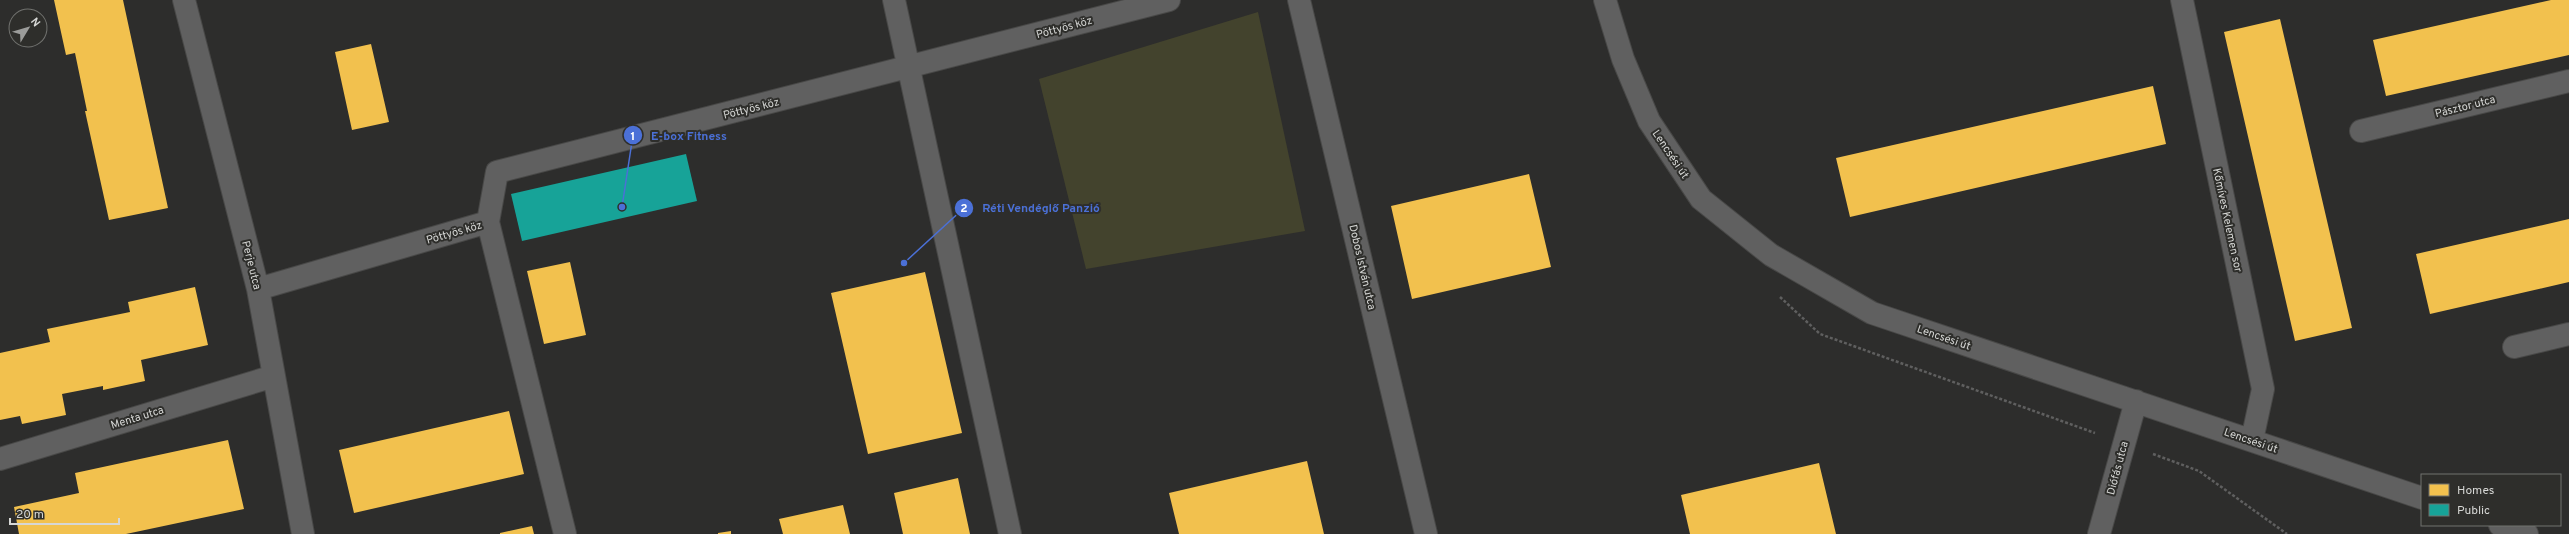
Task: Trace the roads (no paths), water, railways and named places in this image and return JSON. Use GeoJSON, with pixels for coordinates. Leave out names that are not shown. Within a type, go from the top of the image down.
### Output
{"type":"FeatureCollection","features":[{"type":"Feature","properties":{"kind":"street","name":"Perje utca"},"geometry":{"type":"LineString","coordinates":[[184,0],[258,289],[303,534]]}},
{"type":"Feature","properties":{"kind":"street"},"geometry":{"type":"LineString","coordinates":[[894,0],[910,68],[1010,534]]}},
{"type":"Feature","properties":{"kind":"street","name":"Pöttyös köz"},"geometry":{"type":"LineString","coordinates":[[258,289],[488,222],[497,172],[910,68],[1169,0]]}},
{"type":"Feature","properties":{"kind":"street","name":"Dobos István utca"},"geometry":{"type":"LineString","coordinates":[[1299,0],[1426,534]]}},
{"type":"Feature","properties":{"kind":"street","name":"Lencsési út"},"geometry":{"type":"LineString","coordinates":[[1605,0],[1623,59],[1649,121],[1701,199],[1771,255],[1872,313],[2421,498]]}},
{"type":"Feature","properties":{"kind":"street","name":"Kőmíves Kelemen sor"},"geometry":{"type":"LineString","coordinates":[[2182,0],[2263,389],[2252,440]]}},
{"type":"Feature","properties":{"kind":"street","name":"Pásztor utca"},"geometry":{"type":"LineString","coordinates":[[2361,131],[2569,81]]}},
{"type":"Feature","properties":{"kind":"street"},"geometry":{"type":"LineString","coordinates":[[488,222],[565,534]]}},
{"type":"Feature","properties":{"kind":"street"},"geometry":{"type":"LineString","coordinates":[[2514,347],[2569,334]]}},
{"type":"Feature","properties":{"kind":"street","name":"Menta utca"},"geometry":{"type":"LineString","coordinates":[[0,459],[274,376]]}},
{"type":"Feature","properties":{"kind":"street","name":"Diófás utca"},"geometry":{"type":"LineString","coordinates":[[2099,534],[2136,401]]}},
{"type":"Feature","properties":{"kind":"street"},"geometry":{"type":"LineString","coordinates":[[2503,526],[2527,534]]}},
{"type":"Feature","properties":{"kind":"place","name":"E-box Fitness"},"geometry":{"type":"Point","coordinates":[622,207]}},
{"type":"Feature","properties":{"kind":"place","name":"Réti Vendéglő Panzió"},"geometry":{"type":"Point","coordinates":[904,263]}}]}
